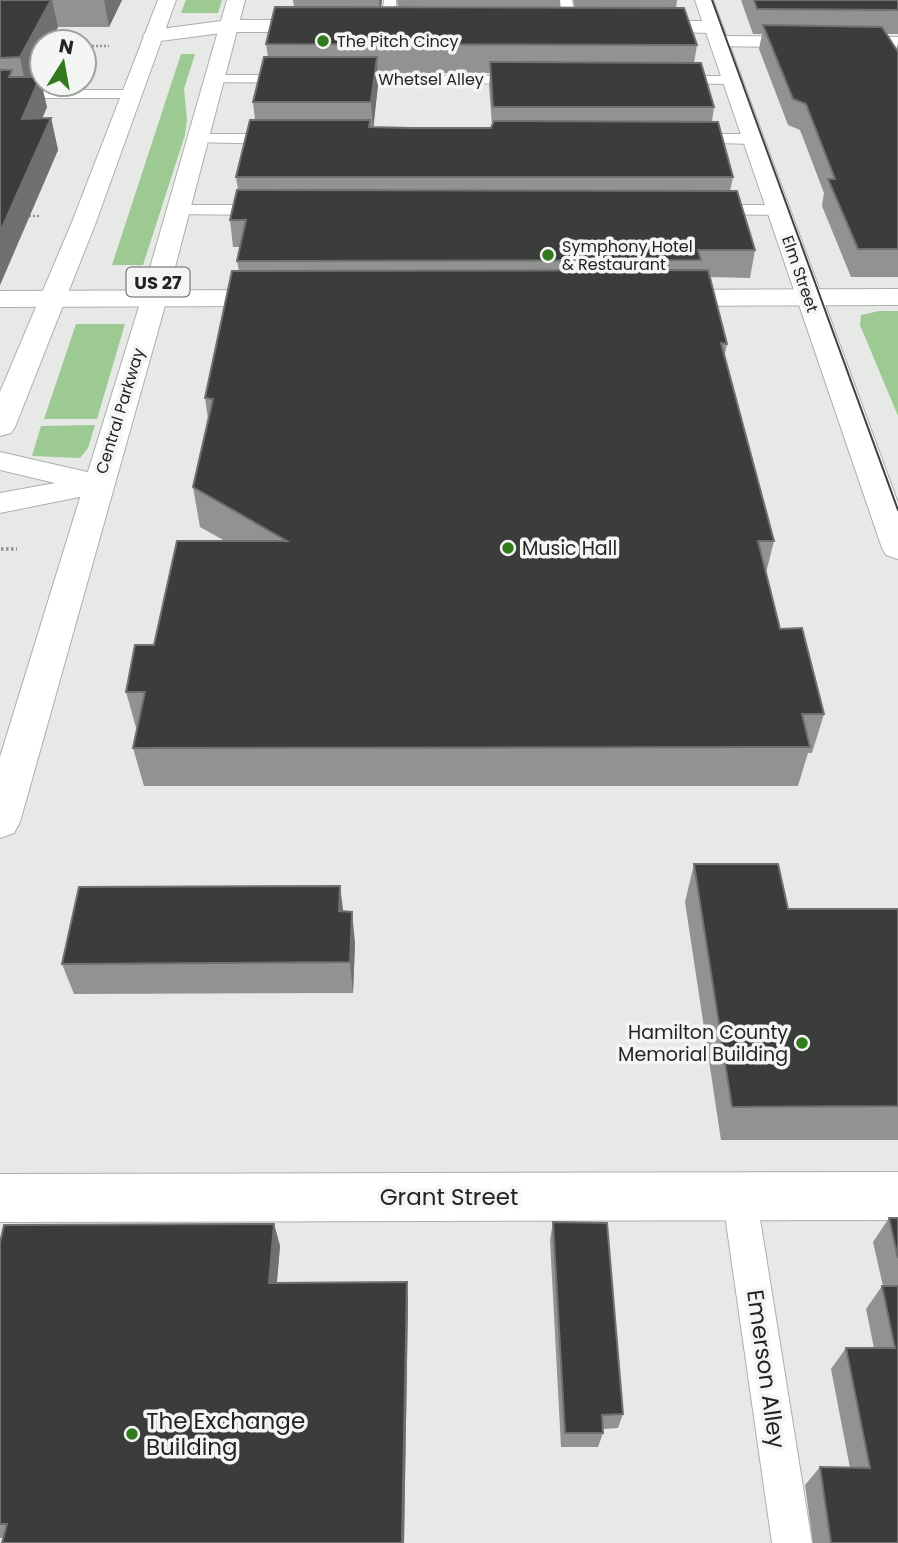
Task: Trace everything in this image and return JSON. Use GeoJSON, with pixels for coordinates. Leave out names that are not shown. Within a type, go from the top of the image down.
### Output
{"type":"FeatureCollection","features":[{"type":"Feature","properties":{"kind":"street"},"geometry":{"type":"LineString","coordinates":[[0,427],[54,299],[167,0]]}},
{"type":"Feature","properties":{"kind":"street","name":"Central Parkway"},"geometry":{"type":"LineString","coordinates":[[0,822],[154,298],[236,0]]}},
{"type":"Feature","properties":{"kind":"street","name":"Elm Street"},"geometry":{"type":"LineString","coordinates":[[704,0],[898,548]]}},
{"type":"Feature","properties":{"kind":"street"},"geometry":{"type":"LineString","coordinates":[[153,36],[229,26],[338,26]]}},
{"type":"Feature","properties":{"kind":"street"},"geometry":{"type":"LineString","coordinates":[[363,26],[396,26]]}},
{"type":"Feature","properties":{"kind":"street"},"geometry":{"type":"LineString","coordinates":[[621,27],[890,49]]}},
{"type":"Feature","properties":{"kind":"street"},"geometry":{"type":"LineString","coordinates":[[630,298],[898,297]]}},
{"type":"Feature","properties":{"kind":"street"},"geometry":{"type":"LineString","coordinates":[[0,299],[312,298]]}},
{"type":"Feature","properties":{"kind":"street"},"geometry":{"type":"LineString","coordinates":[[0,461],[98,484]]}},
{"type":"Feature","properties":{"kind":"street"},"geometry":{"type":"LineString","coordinates":[[0,503],[98,484]]}},
{"type":"Feature","properties":{"kind":"street","name":"Grant Street"},"geometry":{"type":"LineString","coordinates":[[0,1198],[740,1194],[898,1196]]}},
{"type":"Feature","properties":{"kind":"lane"},"geometry":{"type":"LineString","coordinates":[[390,0],[396,26]]}},
{"type":"Feature","properties":{"kind":"lane"},"geometry":{"type":"LineString","coordinates":[[566,0],[570,26]]}},
{"type":"Feature","properties":{"kind":"lane","name":"Whetsel Alley"},"geometry":{"type":"LineString","coordinates":[[214,79],[538,80]]}},
{"type":"Feature","properties":{"kind":"lane"},"geometry":{"type":"LineString","coordinates":[[662,80],[733,80]]}},
{"type":"Feature","properties":{"kind":"lane"},"geometry":{"type":"LineString","coordinates":[[0,94],[132,94]]}},
{"type":"Feature","properties":{"kind":"lane"},"geometry":{"type":"LineString","coordinates":[[197,139],[299,139]]}},
{"type":"Feature","properties":{"kind":"lane"},"geometry":{"type":"LineString","coordinates":[[665,139],[752,139]]}},
{"type":"Feature","properties":{"kind":"lane"},"geometry":{"type":"LineString","coordinates":[[178,210],[286,210]]}},
{"type":"Feature","properties":{"kind":"lane"},"geometry":{"type":"LineString","coordinates":[[688,210],[777,210]]}},
{"type":"Feature","properties":{"kind":"lane","name":"Emerson Alley"},"geometry":{"type":"LineString","coordinates":[[740,1194],[792,1543]]}},
{"type":"Feature","properties":{"kind":"path"},"geometry":{"type":"LineString","coordinates":[[98,46],[109,46]]}},
{"type":"Feature","properties":{"kind":"path"},"geometry":{"type":"LineString","coordinates":[[14,216],[41,216]]}},
{"type":"Feature","properties":{"kind":"path"},"geometry":{"type":"LineString","coordinates":[[1,549],[18,549]]}},
{"type":"Feature","properties":{"kind":"green space"},"geometry":{"type":"Polygon","coordinates":[[[186,0],[222,0],[218,13],[181,13],[186,0]]]}},
{"type":"Feature","properties":{"kind":"green space"},"geometry":{"type":"Polygon","coordinates":[[[181,54],[195,54],[184,89],[187,119],[185,135],[143,265],[112,265],[181,54]]]}},
{"type":"Feature","properties":{"kind":"green space"},"geometry":{"type":"Polygon","coordinates":[[[898,311],[898,416],[860,325],[861,315],[898,311]]]}},
{"type":"Feature","properties":{"kind":"green space"},"geometry":{"type":"Polygon","coordinates":[[[76,324],[125,324],[97,419],[44,419],[76,324]]]}},
{"type":"Feature","properties":{"kind":"green space"},"geometry":{"type":"Polygon","coordinates":[[[95,425],[88,448],[80,458],[32,456],[41,426],[95,425]]]}},
{"type":"Feature","properties":{"kind":"building"},"geometry":{"type":"Polygon","coordinates":[[[0,0],[51,0],[36,28],[28,28],[28,42],[20,57],[0,58],[0,0]]]}},
{"type":"Feature","properties":{"kind":"building"},"geometry":{"type":"Polygon","coordinates":[[[754,0],[898,0],[898,10],[757,9],[754,0]]]}},
{"type":"Feature","properties":{"kind":"building"},"geometry":{"type":"Polygon","coordinates":[[[275,7],[684,8],[697,45],[266,44],[275,7]]]}},
{"type":"Feature","properties":{"kind":"building"},"geometry":{"type":"Polygon","coordinates":[[[763,25],[882,27],[898,52],[898,249],[858,249],[828,179],[835,179],[806,104],[793,99],[763,25]]]}},
{"type":"Feature","properties":{"kind":"building"},"geometry":{"type":"Polygon","coordinates":[[[264,57],[377,57],[371,102],[253,102],[264,57]]]}},
{"type":"Feature","properties":{"kind":"building"},"geometry":{"type":"Polygon","coordinates":[[[490,62],[701,63],[714,107],[493,107],[490,62]]]}},
{"type":"Feature","properties":{"kind":"building"},"geometry":{"type":"Polygon","coordinates":[[[0,70],[12,70],[9,77],[28,77],[28,98],[31,98],[22,119],[51,118],[0,232],[0,70]]]}},
{"type":"Feature","properties":{"kind":"building"},"geometry":{"type":"Polygon","coordinates":[[[250,120],[370,120],[369,127],[411,128],[491,128],[494,121],[718,122],[733,177],[236,177],[250,120]]]}},
{"type":"Feature","properties":{"kind":"building"},"geometry":{"type":"Polygon","coordinates":[[[237,190],[737,191],[755,250],[698,250],[701,260],[237,261],[246,220],[230,220],[237,190]]]}},
{"type":"Feature","properties":{"kind":"building","name":"Music Hall"},"geometry":{"type":"Polygon","coordinates":[[[708,270],[727,344],[721,343],[774,541],[758,541],[780,629],[802,628],[824,714],[802,714],[810,747],[133,748],[145,692],[126,692],[135,645],[154,645],[177,541],[287,541],[193,487],[213,399],[205,398],[232,271],[708,270]]]}},
{"type":"Feature","properties":{"kind":"building","name":"Hamilton County Memorial Building"},"geometry":{"type":"Polygon","coordinates":[[[694,864],[778,864],[788,909],[898,909],[898,1106],[732,1107],[694,864]]]}},
{"type":"Feature","properties":{"kind":"building"},"geometry":{"type":"Polygon","coordinates":[[[340,886],[339,911],[352,912],[350,962],[62,964],[79,887],[340,886]]]}},
{"type":"Feature","properties":{"kind":"building"},"geometry":{"type":"Polygon","coordinates":[[[889,1218],[898,1218],[898,1258],[889,1218]]]}},
{"type":"Feature","properties":{"kind":"building"},"geometry":{"type":"Polygon","coordinates":[[[553,1222],[607,1223],[623,1414],[602,1415],[603,1433],[565,1433],[553,1222]]]}},
{"type":"Feature","properties":{"kind":"building","name":"The Exchange Building"},"geometry":{"type":"Polygon","coordinates":[[[274,1224],[269,1283],[407,1282],[402,1543],[2,1543],[7,1524],[0,1524],[0,1243],[4,1225],[274,1224]]]}},
{"type":"Feature","properties":{"kind":"building"},"geometry":{"type":"Polygon","coordinates":[[[882,1286],[898,1286],[898,1543],[831,1543],[820,1467],[870,1468],[846,1348],[895,1348],[882,1286]]]}},
{"type":"Feature","properties":{"kind":"tram line"},"geometry":{"type":"LineString","coordinates":[[712,0],[898,510]]}},
{"type":"Feature","properties":{"kind":"place","name":"The Pitch Cincy"},"geometry":{"type":"Point","coordinates":[323,41]}},
{"type":"Feature","properties":{"kind":"place","name":"Symphony Hotel & Restaurant"},"geometry":{"type":"Point","coordinates":[548,255]}},
{"type":"Feature","properties":{"kind":"place","name":"Music Hall"},"geometry":{"type":"Point","coordinates":[508,548]}},
{"type":"Feature","properties":{"kind":"place","name":"Hamilton County Memorial Building"},"geometry":{"type":"Point","coordinates":[802,1043]}},
{"type":"Feature","properties":{"kind":"place","name":"The Exchange Building"},"geometry":{"type":"Point","coordinates":[132,1434]}}]}
